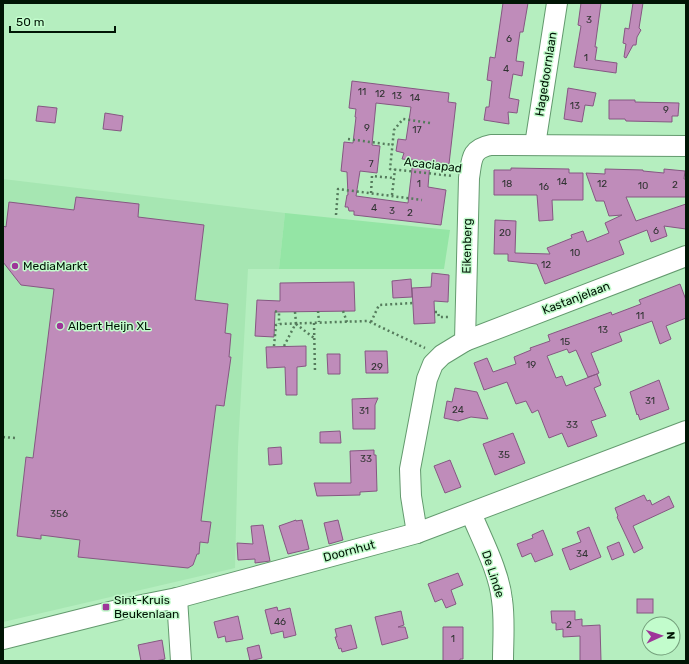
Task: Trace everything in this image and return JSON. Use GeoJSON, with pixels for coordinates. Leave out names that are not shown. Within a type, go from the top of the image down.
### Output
{"type":"FeatureCollection","features":[{"type":"Feature","properties":{"kind":"street","name":"Hagedoornlaan"},"geometry":{"type":"LineString","coordinates":[[535,145],[557,3]]}},
{"type":"Feature","properties":{"kind":"street","name":"Eikenberg"},"geometry":{"type":"LineString","coordinates":[[465,341],[469,178],[473,154],[477,149],[483,146],[491,145],[686,146]]}},
{"type":"Feature","properties":{"kind":"street","name":"Kastanjelaan"},"geometry":{"type":"LineString","coordinates":[[465,341],[686,256]]}},
{"type":"Feature","properties":{"kind":"street"},"geometry":{"type":"LineString","coordinates":[[417,533],[411,496],[411,460],[427,378],[433,364],[440,356],[465,341]]}},
{"type":"Feature","properties":{"kind":"street","name":"Doornhut"},"geometry":{"type":"LineString","coordinates":[[3,639],[177,598],[417,533],[471,514],[686,431]]}},
{"type":"Feature","properties":{"kind":"street","name":"De Linde"},"geometry":{"type":"LineString","coordinates":[[471,514],[500,589],[503,614],[503,661]]}},
{"type":"Feature","properties":{"kind":"street"},"geometry":{"type":"LineString","coordinates":[[177,598],[181,661]]}},
{"type":"Feature","properties":{"kind":"path","name":"Acaciapad"},"geometry":{"type":"LineString","coordinates":[[430,123],[403,120],[394,130],[390,169],[469,178]]}},
{"type":"Feature","properties":{"kind":"path","name":"Acaciapad"},"geometry":{"type":"LineString","coordinates":[[348,139],[392,145]]}},
{"type":"Feature","properties":{"kind":"path","name":"Acaciapad"},"geometry":{"type":"LineString","coordinates":[[392,196],[395,169]]}},
{"type":"Feature","properties":{"kind":"path","name":"Acaciapad"},"geometry":{"type":"LineString","coordinates":[[371,193],[372,176],[394,178]]}},
{"type":"Feature","properties":{"kind":"path"},"geometry":{"type":"LineString","coordinates":[[336,215],[338,189],[422,200]]}},
{"type":"Feature","properties":{"kind":"path"},"geometry":{"type":"LineString","coordinates":[[371,322],[378,305],[413,303]]}},
{"type":"Feature","properties":{"kind":"path"},"geometry":{"type":"LineString","coordinates":[[274,346],[276,325],[279,324],[279,313],[275,311]]}},
{"type":"Feature","properties":{"kind":"path"},"geometry":{"type":"LineString","coordinates":[[318,311],[319,322]]}},
{"type":"Feature","properties":{"kind":"path"},"geometry":{"type":"LineString","coordinates":[[343,311],[347,322]]}},
{"type":"Feature","properties":{"kind":"path"},"geometry":{"type":"LineString","coordinates":[[284,346],[296,323],[295,312]]}},
{"type":"Feature","properties":{"kind":"path"},"geometry":{"type":"LineString","coordinates":[[279,324],[368,321],[440,356]]}},
{"type":"Feature","properties":{"kind":"path"},"geometry":{"type":"LineString","coordinates":[[314,322],[315,372]]}},
{"type":"Feature","properties":{"kind":"path"},"geometry":{"type":"LineString","coordinates":[[296,323],[314,338]]}},
{"type":"Feature","properties":{"kind":"path"},"geometry":{"type":"LineString","coordinates":[[3,437],[16,438]]}},
{"type":"Feature","properties":{"kind":"shaded area"},"geometry":{"type":"Polygon","coordinates":[[[3,179],[285,213],[279,269],[248,269],[238,447],[235,568],[3,622],[3,179]]]}},
{"type":"Feature","properties":{"kind":"shaded area"},"geometry":{"type":"Polygon","coordinates":[[[285,213],[450,230],[444,269],[279,269],[285,213]]]}},
{"type":"Feature","properties":{"kind":"building"},"geometry":{"type":"Polygon","coordinates":[[[503,3],[528,3],[523,32],[520,32],[516,61],[524,62],[522,76],[513,74],[509,98],[519,100],[517,113],[508,112],[509,124],[484,120],[486,107],[489,107],[492,81],[487,80],[490,57],[495,58],[503,3]]]}},
{"type":"Feature","properties":{"kind":"building"},"geometry":{"type":"Polygon","coordinates":[[[581,3],[601,3],[595,47],[597,47],[595,60],[617,63],[616,73],[574,67],[581,26],[578,25],[581,3]]]}},
{"type":"Feature","properties":{"kind":"building"},"geometry":{"type":"Polygon","coordinates":[[[633,3],[643,3],[639,28],[641,30],[637,37],[636,45],[633,45],[626,58],[624,57],[626,44],[623,43],[625,28],[629,29],[633,3]]]}},
{"type":"Feature","properties":{"kind":"building"},"geometry":{"type":"Polygon","coordinates":[[[352,81],[449,93],[448,102],[456,103],[449,164],[430,162],[428,187],[446,190],[441,225],[354,215],[354,211],[349,211],[348,207],[345,207],[348,195],[347,172],[341,171],[344,142],[353,143],[356,117],[356,109],[349,108],[352,81]],[[376,103],[372,145],[380,146],[377,173],[360,171],[356,196],[408,203],[413,160],[402,159],[404,153],[396,151],[398,139],[406,140],[411,107],[376,103]]]}},
{"type":"Feature","properties":{"kind":"building"},"geometry":{"type":"Polygon","coordinates":[[[568,88],[596,93],[593,106],[585,105],[582,122],[564,119],[568,88]]]}},
{"type":"Feature","properties":{"kind":"building"},"geometry":{"type":"Polygon","coordinates":[[[609,100],[679,103],[678,116],[672,116],[672,122],[609,119],[609,100]]]}},
{"type":"Feature","properties":{"kind":"building"},"geometry":{"type":"Polygon","coordinates":[[[38,106],[57,108],[55,123],[36,121],[38,106]]]}},
{"type":"Feature","properties":{"kind":"building"},"geometry":{"type":"Polygon","coordinates":[[[105,113],[123,116],[121,131],[103,129],[105,113]]]}},
{"type":"Feature","properties":{"kind":"building"},"geometry":{"type":"Polygon","coordinates":[[[511,168],[569,169],[569,173],[583,173],[583,200],[552,200],[553,220],[539,221],[537,195],[494,195],[494,170],[511,170],[511,168]]]}},
{"type":"Feature","properties":{"kind":"building"},"geometry":{"type":"Polygon","coordinates":[[[605,169],[643,170],[664,173],[664,169],[685,171],[684,179],[686,179],[686,197],[626,197],[636,221],[686,204],[686,229],[664,226],[667,236],[651,242],[647,230],[619,241],[624,254],[545,284],[537,264],[508,261],[508,254],[494,254],[495,220],[516,221],[515,253],[550,254],[547,248],[572,238],[571,235],[583,231],[587,242],[609,233],[605,223],[622,215],[609,216],[604,201],[596,201],[586,173],[605,174],[605,169]]]}},
{"type":"Feature","properties":{"kind":"building"},"geometry":{"type":"Polygon","coordinates":[[[76,197],[139,204],[138,217],[204,225],[195,300],[228,304],[225,333],[231,334],[229,357],[231,357],[224,406],[216,405],[201,521],[211,522],[208,543],[200,542],[199,554],[197,554],[193,565],[188,568],[78,557],[80,540],[41,535],[41,539],[17,536],[26,457],[33,458],[54,289],[21,285],[3,262],[3,226],[6,227],[9,202],[74,210],[76,197]]]}},
{"type":"Feature","properties":{"kind":"building"},"geometry":{"type":"Polygon","coordinates":[[[432,273],[449,275],[448,302],[434,301],[435,323],[414,324],[412,288],[431,287],[432,273]]]}},
{"type":"Feature","properties":{"kind":"building"},"geometry":{"type":"Polygon","coordinates":[[[411,279],[412,297],[393,298],[392,281],[411,279]]]}},
{"type":"Feature","properties":{"kind":"building"},"geometry":{"type":"Polygon","coordinates":[[[354,282],[355,311],[275,312],[274,337],[255,336],[257,300],[280,301],[280,283],[354,282]]]}},
{"type":"Feature","properties":{"kind":"building"},"geometry":{"type":"Polygon","coordinates":[[[680,284],[686,300],[686,318],[666,326],[671,339],[660,344],[652,321],[619,333],[622,341],[591,353],[599,373],[597,374],[601,385],[594,388],[606,416],[591,421],[597,436],[568,447],[562,433],[549,438],[538,410],[532,413],[526,401],[516,404],[507,382],[484,390],[474,363],[487,358],[493,372],[516,364],[514,357],[531,350],[530,348],[550,341],[548,335],[611,312],[612,315],[641,304],[639,300],[680,284]],[[567,349],[547,356],[556,378],[562,376],[566,386],[597,374],[588,377],[576,350],[569,353],[567,349]]]}},
{"type":"Feature","properties":{"kind":"building"},"geometry":{"type":"Polygon","coordinates":[[[306,346],[306,366],[297,367],[297,395],[286,395],[285,367],[267,368],[266,347],[306,346]]]}},
{"type":"Feature","properties":{"kind":"building"},"geometry":{"type":"Polygon","coordinates":[[[365,351],[387,351],[388,373],[366,373],[365,351]]]}},
{"type":"Feature","properties":{"kind":"building"},"geometry":{"type":"Polygon","coordinates":[[[327,354],[340,354],[340,374],[328,374],[327,354]]]}},
{"type":"Feature","properties":{"kind":"building"},"geometry":{"type":"Polygon","coordinates":[[[659,380],[669,409],[640,420],[630,392],[659,380]]]}},
{"type":"Feature","properties":{"kind":"building"},"geometry":{"type":"Polygon","coordinates":[[[455,388],[477,392],[488,419],[471,417],[458,421],[444,418],[447,401],[452,402],[455,388]]]}},
{"type":"Feature","properties":{"kind":"building"},"geometry":{"type":"Polygon","coordinates":[[[378,398],[375,405],[375,429],[353,429],[352,399],[378,398]]]}},
{"type":"Feature","properties":{"kind":"building"},"geometry":{"type":"Polygon","coordinates":[[[340,431],[341,443],[320,443],[320,432],[340,431]]]}},
{"type":"Feature","properties":{"kind":"building"},"geometry":{"type":"Polygon","coordinates":[[[513,433],[525,463],[495,475],[483,444],[513,433]]]}},
{"type":"Feature","properties":{"kind":"building"},"geometry":{"type":"Polygon","coordinates":[[[281,447],[282,464],[269,465],[268,448],[281,447]]]}},
{"type":"Feature","properties":{"kind":"building"},"geometry":{"type":"Polygon","coordinates":[[[374,450],[374,455],[376,455],[377,491],[360,492],[360,495],[317,496],[314,483],[351,483],[350,451],[374,450]]]}},
{"type":"Feature","properties":{"kind":"building"},"geometry":{"type":"Polygon","coordinates":[[[450,460],[461,487],[445,493],[434,466],[450,460]]]}},
{"type":"Feature","properties":{"kind":"building"},"geometry":{"type":"Polygon","coordinates":[[[644,495],[647,501],[650,500],[652,505],[669,496],[674,507],[633,526],[643,548],[634,553],[617,517],[615,508],[644,495]]]}},
{"type":"Feature","properties":{"kind":"building"},"geometry":{"type":"Polygon","coordinates":[[[296,520],[302,520],[309,549],[288,554],[279,526],[296,520]]]}},
{"type":"Feature","properties":{"kind":"building"},"geometry":{"type":"Polygon","coordinates":[[[338,520],[343,540],[329,544],[324,523],[338,520]]]}},
{"type":"Feature","properties":{"kind":"building"},"geometry":{"type":"Polygon","coordinates":[[[263,525],[270,561],[255,563],[255,559],[238,560],[237,543],[253,544],[251,526],[263,525]]]}},
{"type":"Feature","properties":{"kind":"building"},"geometry":{"type":"Polygon","coordinates":[[[589,527],[601,557],[570,570],[562,549],[581,542],[577,532],[589,527]]]}},
{"type":"Feature","properties":{"kind":"building"},"geometry":{"type":"Polygon","coordinates":[[[543,530],[553,555],[535,562],[531,553],[522,557],[517,544],[533,538],[532,535],[543,530]]]}},
{"type":"Feature","properties":{"kind":"building"},"geometry":{"type":"Polygon","coordinates":[[[619,542],[624,555],[612,560],[607,547],[619,542]]]}},
{"type":"Feature","properties":{"kind":"building"},"geometry":{"type":"Polygon","coordinates":[[[458,573],[463,585],[451,590],[456,604],[446,608],[442,599],[435,602],[428,584],[458,573]]]}},
{"type":"Feature","properties":{"kind":"building"},"geometry":{"type":"Polygon","coordinates":[[[637,599],[653,599],[653,613],[637,613],[637,599]]]}},
{"type":"Feature","properties":{"kind":"building"},"geometry":{"type":"Polygon","coordinates":[[[277,607],[278,611],[290,608],[296,635],[284,638],[283,631],[271,634],[265,610],[277,607]]]}},
{"type":"Feature","properties":{"kind":"building"},"geometry":{"type":"Polygon","coordinates":[[[401,611],[404,625],[398,627],[405,627],[408,638],[382,645],[375,617],[401,611]]]}},
{"type":"Feature","properties":{"kind":"building"},"geometry":{"type":"Polygon","coordinates":[[[551,611],[575,611],[575,620],[582,619],[582,626],[600,625],[601,661],[580,661],[580,636],[563,637],[563,629],[556,630],[556,623],[552,623],[551,611]]]}},
{"type":"Feature","properties":{"kind":"building"},"geometry":{"type":"Polygon","coordinates":[[[238,616],[243,639],[226,642],[225,636],[218,638],[214,622],[238,616]]]}},
{"type":"Feature","properties":{"kind":"building"},"geometry":{"type":"Polygon","coordinates":[[[351,625],[357,648],[342,652],[341,648],[339,649],[335,637],[337,637],[335,629],[351,625]]]}},
{"type":"Feature","properties":{"kind":"building"},"geometry":{"type":"Polygon","coordinates":[[[443,627],[463,627],[463,659],[460,659],[460,661],[443,661],[443,627]]]}},
{"type":"Feature","properties":{"kind":"building"},"geometry":{"type":"Polygon","coordinates":[[[162,640],[165,659],[141,661],[138,645],[162,640]]]}},
{"type":"Feature","properties":{"kind":"building"},"geometry":{"type":"Polygon","coordinates":[[[259,645],[262,658],[250,661],[247,648],[259,645]]]}},
{"type":"Feature","properties":{"kind":"place","name":"MediaMarkt"},"geometry":{"type":"Point","coordinates":[15,266]}},
{"type":"Feature","properties":{"kind":"place","name":"Albert Heijn XL"},"geometry":{"type":"Point","coordinates":[60,326]}},
{"type":"Feature","properties":{"kind":"place","name":"Sint-Kruis Beukenlaan"},"geometry":{"type":"Point","coordinates":[106,607]}}]}
